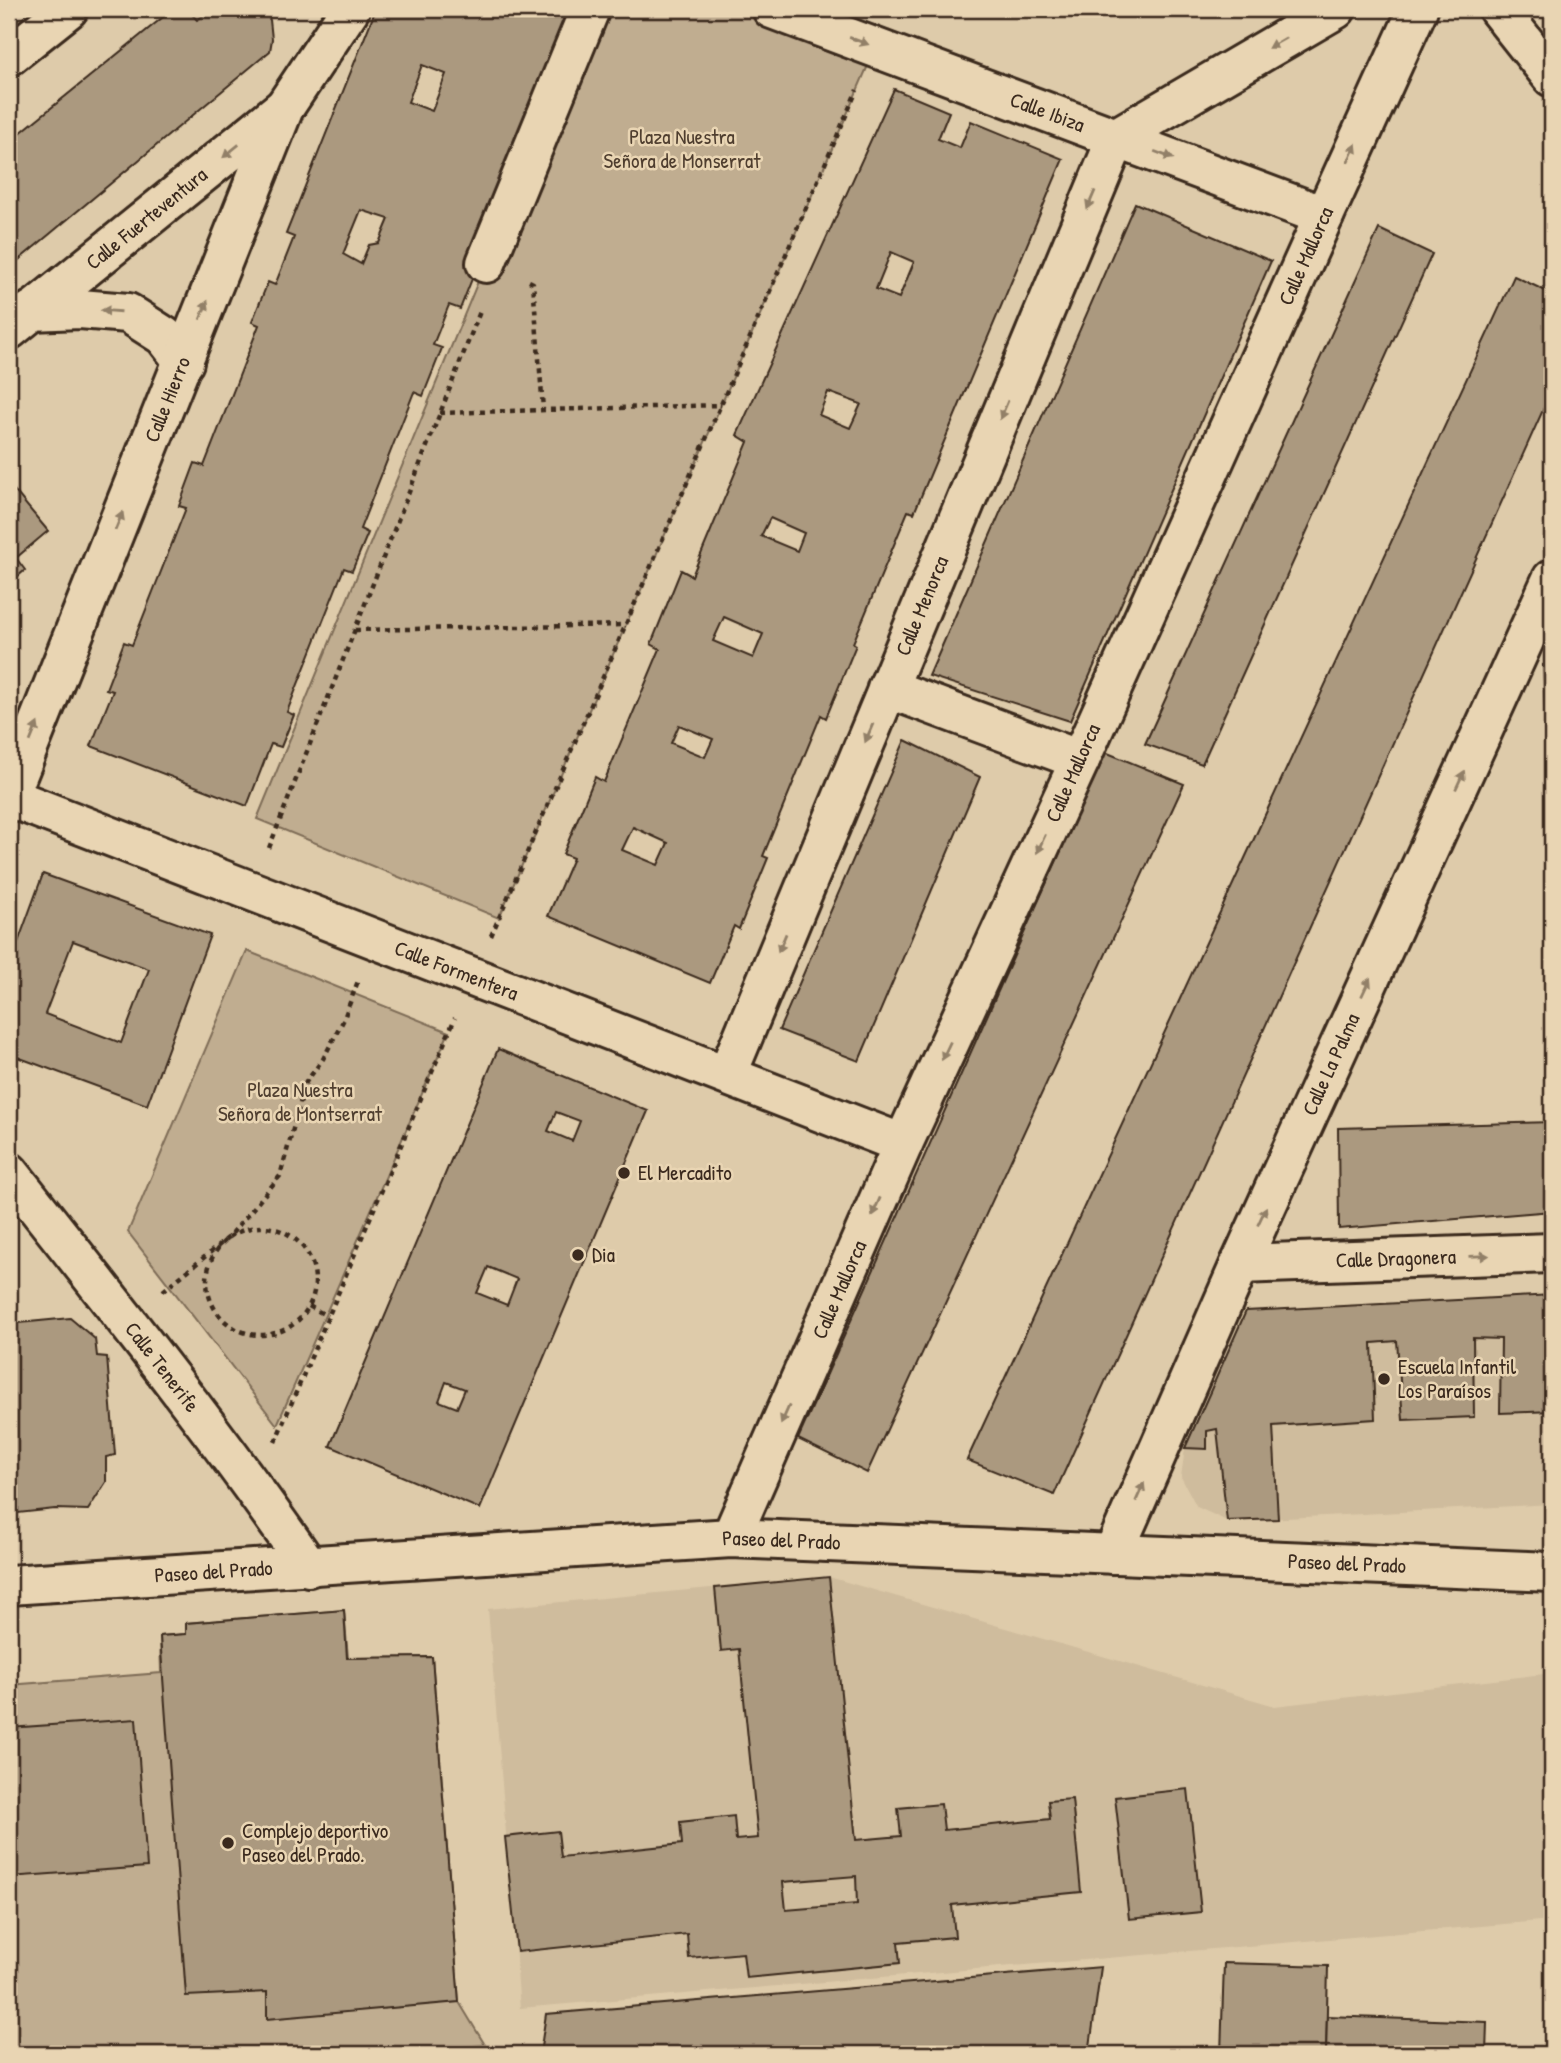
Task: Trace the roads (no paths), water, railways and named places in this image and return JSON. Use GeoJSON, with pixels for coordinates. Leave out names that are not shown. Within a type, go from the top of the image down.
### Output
{"type":"FeatureCollection","features":[{"type":"Feature","properties":{"kind":"street"},"geometry":{"type":"LineString","coordinates":[[9,56],[68,9]]}},
{"type":"Feature","properties":{"kind":"street"},"geometry":{"type":"LineString","coordinates":[[320,9],[323,50]]}},
{"type":"Feature","properties":{"kind":"street","name":"Calle Hierro"},"geometry":{"type":"LineString","coordinates":[[9,796],[284,108],[350,9]]}},
{"type":"Feature","properties":{"kind":"street"},"geometry":{"type":"LineString","coordinates":[[486,263],[590,9]]}},
{"type":"Feature","properties":{"kind":"street","name":"Calle Ibiza"},"geometry":{"type":"LineString","coordinates":[[772,9],[1324,216]]}},
{"type":"Feature","properties":{"kind":"street"},"geometry":{"type":"LineString","coordinates":[[1117,137],[1336,9]]}},
{"type":"Feature","properties":{"kind":"street","name":"Calle Mallorca"},"geometry":{"type":"LineString","coordinates":[[731,1538],[903,1144],[1080,760],[1418,9]]}},
{"type":"Feature","properties":{"kind":"street"},"geometry":{"type":"LineString","coordinates":[[1498,9],[1552,77]]}},
{"type":"Feature","properties":{"kind":"street","name":"Calle Fuerteventura"},"geometry":{"type":"LineString","coordinates":[[20,321],[284,108]]}},
{"type":"Feature","properties":{"kind":"street","name":"Calle Menorca"},"geometry":{"type":"LineString","coordinates":[[727,1075],[1117,137]]}},
{"type":"Feature","properties":{"kind":"street"},"geometry":{"type":"LineString","coordinates":[[20,321],[80,309],[128,313],[164,336],[184,362]]}},
{"type":"Feature","properties":{"kind":"street","name":"Calle La Palma"},"geometry":{"type":"LineString","coordinates":[[1113,1554],[1240,1264],[1552,579]]}},
{"type":"Feature","properties":{"kind":"street"},"geometry":{"type":"LineString","coordinates":[[887,688],[1080,760]]}},
{"type":"Feature","properties":{"kind":"street","name":"Calle Formentera"},"geometry":{"type":"LineString","coordinates":[[9,796],[903,1144]]}},
{"type":"Feature","properties":{"kind":"street","name":"Calle Tenerife"},"geometry":{"type":"LineString","coordinates":[[9,1172],[255,1489],[309,1567]]}},
{"type":"Feature","properties":{"kind":"street","name":"Calle Dragonera"},"geometry":{"type":"LineString","coordinates":[[1240,1264],[1552,1253]]}},
{"type":"Feature","properties":{"kind":"street","name":"Paseo del Prado"},"geometry":{"type":"LineString","coordinates":[[9,1585],[731,1538],[1552,1572]]}},
{"type":"Feature","properties":{"kind":"place","name":"El Mercadito"},"geometry":{"type":"Point","coordinates":[624,1173]}},
{"type":"Feature","properties":{"kind":"place","name":"Dia"},"geometry":{"type":"Point","coordinates":[578,1255]}},
{"type":"Feature","properties":{"kind":"place","name":"Escuela Infantil Los Paraísos"},"geometry":{"type":"Point","coordinates":[1384,1379]}},
{"type":"Feature","properties":{"kind":"place","name":"Complejo deportivo Paseo del Prado."},"geometry":{"type":"Point","coordinates":[228,1843]}},
{"type":"Feature","properties":{"kind":"park label","name":"Plaza Nuestra Señora de Monserrat"},"geometry":{"type":"Point","coordinates":[682,149]}},
{"type":"Feature","properties":{"kind":"park label","name":"Plaza Nuestra Señora de Montserrat"},"geometry":{"type":"Point","coordinates":[300,1102]}}]}
